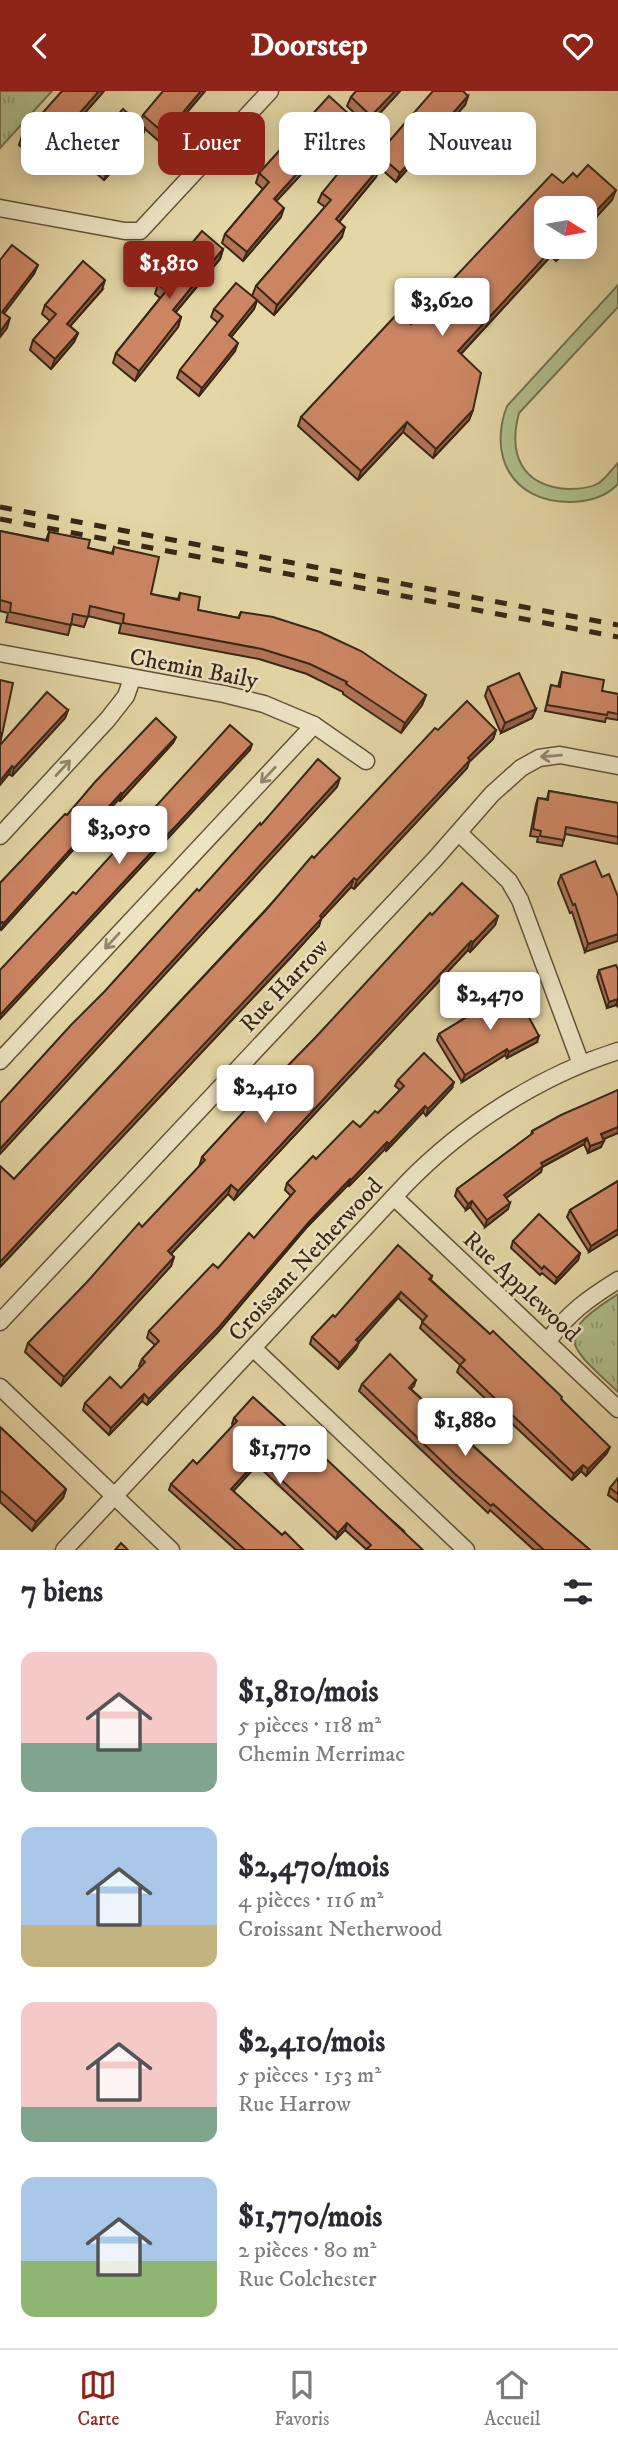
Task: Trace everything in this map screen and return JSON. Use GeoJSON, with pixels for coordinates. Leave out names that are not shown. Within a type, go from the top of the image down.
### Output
{"type":"FeatureCollection","features":[{"type":"Feature","properties":{"kind":"street"},"geometry":{"type":"LineString","coordinates":[[0,208],[115,230],[140,230],[270,91]]}},
{"type":"Feature","properties":{"kind":"street","name":"Chemin Baily"},"geometry":{"type":"LineString","coordinates":[[0,653],[224,694],[264,704],[314,725],[366,761]]}},
{"type":"Feature","properties":{"kind":"street"},"geometry":{"type":"LineString","coordinates":[[0,836],[108,719],[125,696],[132,679]]}},
{"type":"Feature","properties":{"kind":"street"},"geometry":{"type":"LineString","coordinates":[[0,1061],[314,725]]}},
{"type":"Feature","properties":{"kind":"street","name":"Rue Harrow"},"geometry":{"type":"LineString","coordinates":[[0,1322],[459,833],[492,794],[521,768],[539,758],[560,755],[618,765]]}},
{"type":"Feature","properties":{"kind":"street"},"geometry":{"type":"LineString","coordinates":[[459,833],[509,881],[520,900],[581,1064]]}},
{"type":"Feature","properties":{"kind":"street","name":"Croissant Netherwood"},"geometry":{"type":"LineString","coordinates":[[64,1550],[394,1197],[436,1156],[488,1116],[581,1064],[618,1051]]}},
{"type":"Feature","properties":{"kind":"street","name":"Rue Applewood"},"geometry":{"type":"LineString","coordinates":[[394,1197],[618,1409]]}},
{"type":"Feature","properties":{"kind":"street"},"geometry":{"type":"LineString","coordinates":[[548,1341],[563,1320],[618,1280]]}},
{"type":"Feature","properties":{"kind":"street"},"geometry":{"type":"LineString","coordinates":[[253,1348],[466,1550]]}},
{"type":"Feature","properties":{"kind":"street"},"geometry":{"type":"LineString","coordinates":[[0,1387],[171,1550]]}},
{"type":"Feature","properties":{"kind":"green space"},"geometry":{"type":"Polygon","coordinates":[[[0,91],[52,91],[33,112],[21,112],[21,125],[0,148],[0,91]]]}},
{"type":"Feature","properties":{"kind":"green space"},"geometry":{"type":"Polygon","coordinates":[[[618,285],[618,307],[519,413],[515,442],[522,465],[539,482],[568,489],[588,487],[602,481],[618,463],[618,484],[607,493],[589,500],[549,500],[532,494],[509,472],[503,458],[502,424],[507,406],[618,285]]]}},
{"type":"Feature","properties":{"kind":"green space"},"geometry":{"type":"Polygon","coordinates":[[[618,1294],[618,1392],[588,1363],[574,1341],[575,1332],[582,1321],[618,1294]]]}},
{"type":"Feature","properties":{"kind":"building"},"geometry":{"type":"Polygon","coordinates":[[[62,91],[99,91],[81,112],[43,112],[62,91]]]}},
{"type":"Feature","properties":{"kind":"building"},"geometry":{"type":"Polygon","coordinates":[[[163,91],[201,91],[183,112],[158,112],[158,128],[144,114],[163,91]]]}},
{"type":"Feature","properties":{"kind":"building"},"geometry":{"type":"Polygon","coordinates":[[[356,91],[395,91],[375,112],[367,112],[351,97],[356,91]]]}},
{"type":"Feature","properties":{"kind":"building"},"geometry":{"type":"Polygon","coordinates":[[[433,91],[463,91],[468,96],[454,112],[415,112],[433,91]]]}},
{"type":"Feature","properties":{"kind":"building"},"geometry":{"type":"Polygon","coordinates":[[[329,96],[347,112],[314,112],[329,96]]]}},
{"type":"Feature","properties":{"kind":"building"},"geometry":{"type":"Polygon","coordinates":[[[404,124],[404,168],[400,173],[390,164],[390,140],[404,124]]]}},
{"type":"Feature","properties":{"kind":"building"},"geometry":{"type":"Polygon","coordinates":[[[279,151],[279,175],[296,175],[274,199],[284,208],[247,252],[225,234],[269,182],[261,175],[265,175],[265,166],[279,151]]]}},
{"type":"Feature","properties":{"kind":"building"},"geometry":{"type":"Polygon","coordinates":[[[588,165],[616,190],[597,210],[597,196],[534,196],[534,259],[543,259],[458,351],[481,373],[473,410],[436,449],[407,422],[361,471],[301,417],[398,313],[411,324],[552,174],[563,183],[573,173],[577,177],[588,165]]]}},
{"type":"Feature","properties":{"kind":"building"},"geometry":{"type":"Polygon","coordinates":[[[337,175],[373,175],[336,219],[345,227],[277,305],[256,286],[331,200],[322,193],[337,175]]]}},
{"type":"Feature","properties":{"kind":"building"},"geometry":{"type":"Polygon","coordinates":[[[202,231],[223,249],[173,310],[181,317],[139,371],[116,353],[166,291],[158,284],[202,231]]]}},
{"type":"Feature","properties":{"kind":"building"},"geometry":{"type":"Polygon","coordinates":[[[12,245],[38,265],[2,312],[10,318],[0,332],[0,260],[12,245]]]}},
{"type":"Feature","properties":{"kind":"building"},"geometry":{"type":"Polygon","coordinates":[[[83,261],[105,280],[67,324],[78,333],[55,359],[33,340],[56,314],[45,305],[83,261]]]}},
{"type":"Feature","properties":{"kind":"building"},"geometry":{"type":"Polygon","coordinates":[[[236,283],[257,300],[229,335],[238,343],[202,388],[180,370],[223,316],[214,309],[236,283]]]}},
{"type":"Feature","properties":{"kind":"building"},"geometry":{"type":"Polygon","coordinates":[[[0,531],[48,541],[49,532],[90,540],[88,548],[113,554],[114,547],[159,557],[151,594],[179,600],[180,593],[200,597],[198,610],[239,618],[241,612],[273,617],[320,632],[361,651],[426,695],[405,723],[346,684],[347,682],[310,664],[262,649],[123,623],[124,614],[90,606],[88,617],[73,614],[71,625],[10,612],[11,603],[0,600],[0,531]]]}},
{"type":"Feature","properties":{"kind":"building"},"geometry":{"type":"Polygon","coordinates":[[[562,672],[604,680],[602,691],[618,694],[618,714],[608,712],[607,715],[547,705],[551,685],[560,687],[562,672]]]}},
{"type":"Feature","properties":{"kind":"building"},"geometry":{"type":"Polygon","coordinates":[[[519,673],[536,709],[505,723],[488,687],[519,673]]]}},
{"type":"Feature","properties":{"kind":"building"},"geometry":{"type":"Polygon","coordinates":[[[0,680],[13,683],[0,744],[2,733],[0,680]]]}},
{"type":"Feature","properties":{"kind":"building"},"geometry":{"type":"Polygon","coordinates":[[[47,692],[68,710],[0,781],[0,745],[47,692]]]}},
{"type":"Feature","properties":{"kind":"building"},"geometry":{"type":"Polygon","coordinates":[[[467,701],[496,730],[357,880],[354,878],[320,916],[322,918],[0,1262],[0,1166],[14,1179],[266,910],[312,856],[314,858],[435,728],[438,730],[467,701]]]}},
{"type":"Feature","properties":{"kind":"building"},"geometry":{"type":"Polygon","coordinates":[[[156,718],[176,737],[121,793],[4,923],[0,924],[0,883],[156,718]]]}},
{"type":"Feature","properties":{"kind":"building"},"geometry":{"type":"Polygon","coordinates":[[[230,725],[252,744],[0,1015],[0,970],[73,892],[76,894],[230,725]]]}},
{"type":"Feature","properties":{"kind":"building"},"geometry":{"type":"Polygon","coordinates":[[[318,759],[340,778],[0,1149],[0,1103],[197,889],[199,891],[260,823],[261,825],[318,759]]]}},
{"type":"Feature","properties":{"kind":"building"},"geometry":{"type":"Polygon","coordinates":[[[549,791],[618,803],[618,837],[566,827],[564,840],[540,836],[541,831],[533,829],[538,798],[548,800],[549,791]]]}},
{"type":"Feature","properties":{"kind":"building"},"geometry":{"type":"Polygon","coordinates":[[[595,861],[602,877],[609,874],[618,897],[618,934],[588,944],[575,904],[573,905],[561,875],[595,861]]]}},
{"type":"Feature","properties":{"kind":"building"},"geometry":{"type":"Polygon","coordinates":[[[462,883],[498,916],[471,941],[238,1191],[231,1185],[168,1251],[174,1257],[64,1377],[28,1343],[139,1223],[142,1227],[205,1160],[202,1157],[260,1094],[430,913],[432,915],[462,883]]]}},
{"type":"Feature","properties":{"kind":"building"},"geometry":{"type":"Polygon","coordinates":[[[616,965],[618,999],[609,1002],[599,970],[616,965]]]}},
{"type":"Feature","properties":{"kind":"building"},"geometry":{"type":"Polygon","coordinates":[[[513,988],[539,1036],[509,1052],[507,1049],[465,1075],[439,1034],[513,988]]]}},
{"type":"Feature","properties":{"kind":"building"},"geometry":{"type":"Polygon","coordinates":[[[424,1053],[454,1082],[428,1109],[425,1106],[389,1144],[387,1142],[350,1179],[309,1222],[219,1327],[149,1399],[144,1394],[111,1428],[85,1403],[110,1377],[121,1388],[145,1362],[142,1359],[159,1341],[149,1331],[213,1264],[218,1268],[249,1233],[254,1238],[295,1191],[287,1183],[313,1156],[316,1159],[353,1121],[360,1127],[375,1111],[378,1113],[404,1086],[398,1080],[424,1053]]]}},
{"type":"Feature","properties":{"kind":"building"},"geometry":{"type":"Polygon","coordinates":[[[618,1090],[618,1127],[601,1134],[604,1141],[590,1146],[587,1138],[541,1163],[543,1166],[504,1195],[510,1203],[487,1220],[472,1201],[468,1204],[457,1189],[533,1133],[532,1131],[618,1090]]]}},
{"type":"Feature","properties":{"kind":"building"},"geometry":{"type":"Polygon","coordinates":[[[618,1181],[618,1229],[591,1246],[570,1210],[618,1181]]]}},
{"type":"Feature","properties":{"kind":"building"},"geometry":{"type":"Polygon","coordinates":[[[539,1214],[580,1253],[557,1278],[544,1266],[542,1269],[513,1241],[539,1214]]]}},
{"type":"Feature","properties":{"kind":"building"},"geometry":{"type":"Polygon","coordinates":[[[398,1245],[432,1276],[429,1279],[490,1334],[493,1331],[610,1447],[588,1469],[583,1465],[574,1474],[460,1365],[465,1360],[422,1322],[427,1316],[401,1292],[356,1340],[359,1342],[340,1363],[312,1337],[333,1315],[335,1317],[398,1245]]]}},
{"type":"Feature","properties":{"kind":"building"},"geometry":{"type":"Polygon","coordinates":[[[390,1354],[416,1380],[409,1388],[590,1550],[544,1550],[455,1474],[362,1384],[390,1354]]]}},
{"type":"Feature","properties":{"kind":"building"},"geometry":{"type":"Polygon","coordinates":[[[253,1397],[305,1444],[307,1441],[423,1550],[366,1550],[371,1545],[347,1523],[338,1533],[259,1459],[231,1489],[282,1535],[285,1532],[303,1550],[245,1550],[171,1484],[193,1460],[197,1464],[237,1421],[234,1418],[253,1397]]]}},
{"type":"Feature","properties":{"kind":"building"},"geometry":{"type":"Polygon","coordinates":[[[0,1427],[66,1489],[36,1522],[0,1490],[0,1427]]]}},
{"type":"Feature","properties":{"kind":"building"},"geometry":{"type":"Polygon","coordinates":[[[618,1478],[618,1494],[610,1488],[618,1478]]]}},
{"type":"Feature","properties":{"kind":"building"},"geometry":{"type":"Polygon","coordinates":[[[121,1543],[128,1550],[115,1550],[121,1543]]]}},
{"type":"Feature","properties":{"kind":"railway"},"geometry":{"type":"LineString","coordinates":[[0,507],[618,625]]}},
{"type":"Feature","properties":{"kind":"railway"},"geometry":{"type":"LineString","coordinates":[[0,519],[618,637]]}}]}
